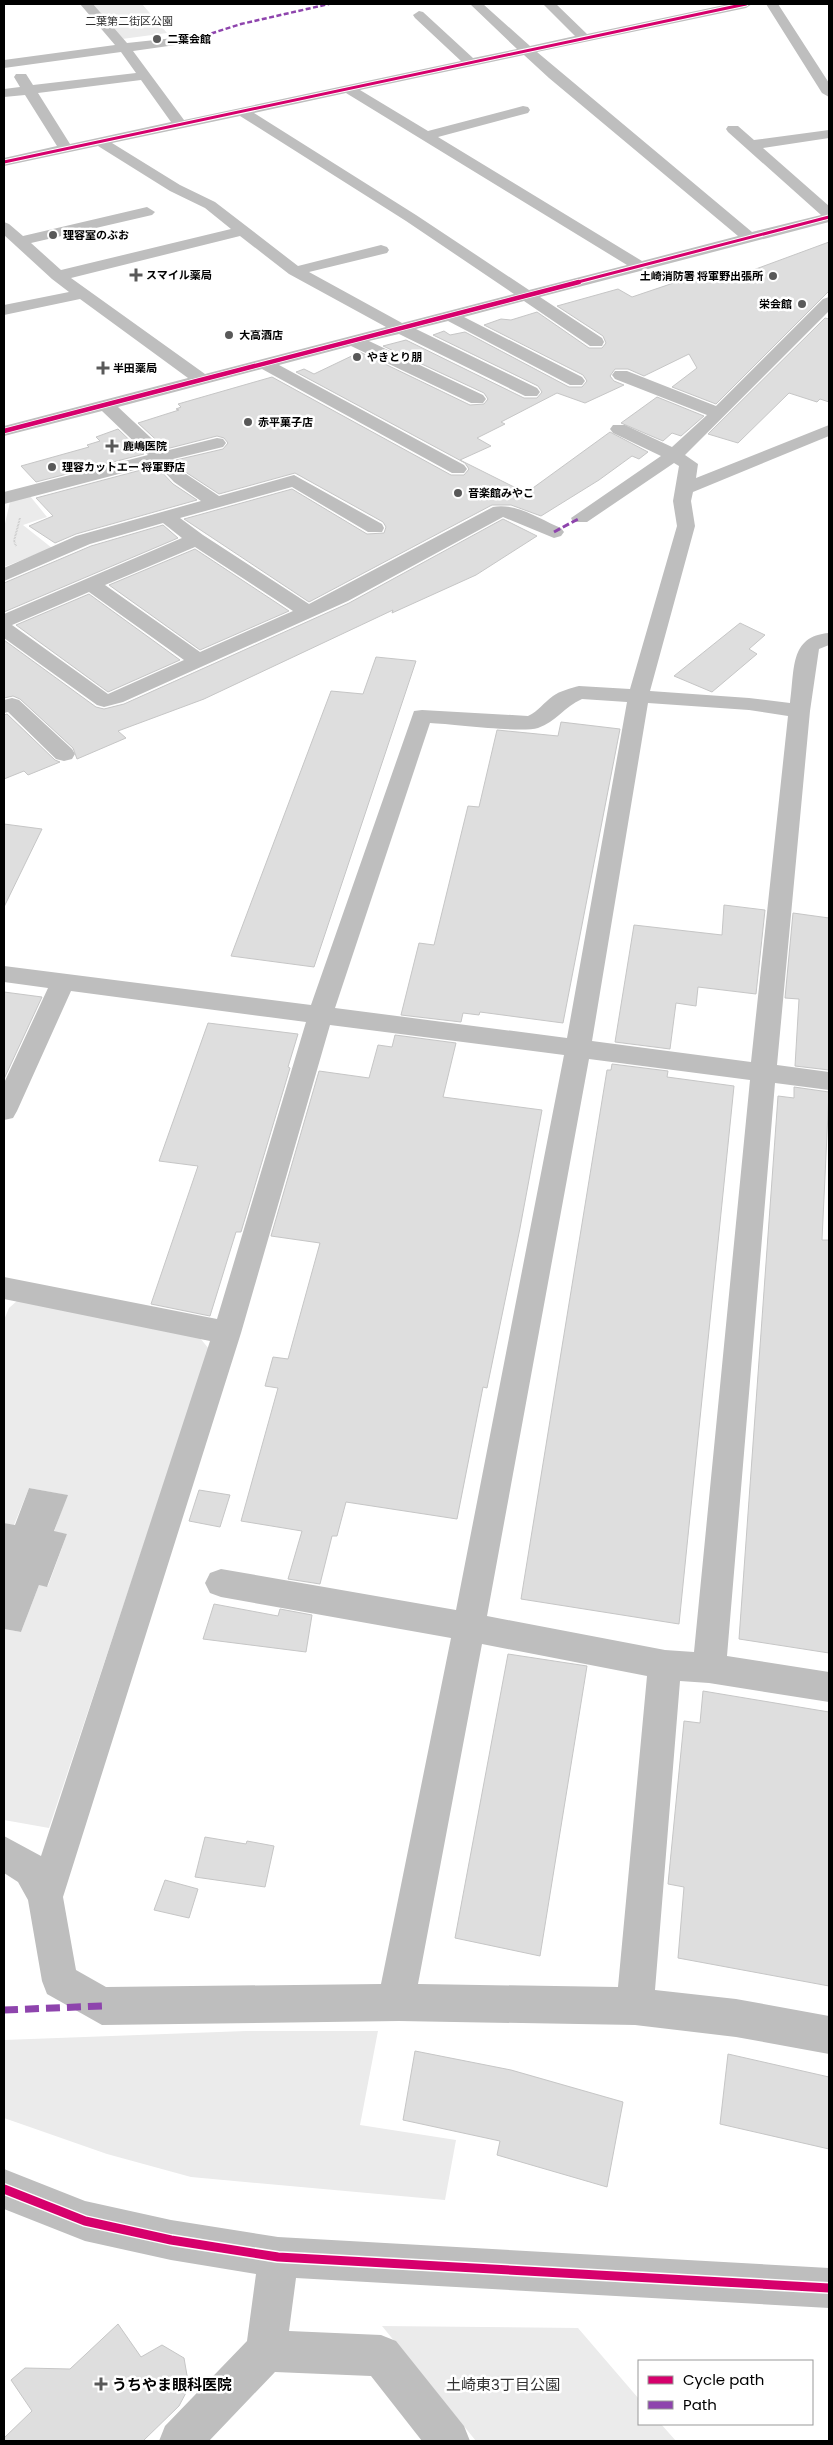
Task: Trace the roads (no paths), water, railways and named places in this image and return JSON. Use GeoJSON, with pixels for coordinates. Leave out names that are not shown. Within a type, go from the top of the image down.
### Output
{"type":"FeatureCollection","features":[{"type":"Feature","properties":{"kind":"street"},"geometry":{"type":"LineString","coordinates":[[86,4],[125,48],[143,76],[179,123]]}},
{"type":"Feature","properties":{"kind":"street"},"geometry":{"type":"LineString","coordinates":[[476,4],[527,50],[748,237]]}},
{"type":"Feature","properties":{"kind":"street"},"geometry":{"type":"LineString","coordinates":[[549,4],[584,38]]}},
{"type":"Feature","properties":{"kind":"street"},"geometry":{"type":"LineString","coordinates":[[4,162],[99,140],[349,89],[746,4]]}},
{"type":"Feature","properties":{"kind":"street"},"geometry":{"type":"LineString","coordinates":[[772,4],[829,94]]}},
{"type":"Feature","properties":{"kind":"street"},"geometry":{"type":"LineString","coordinates":[[647,10],[660,22]]}},
{"type":"Feature","properties":{"kind":"street"},"geometry":{"type":"LineString","coordinates":[[419,15],[471,62]]}},
{"type":"Feature","properties":{"kind":"street"},"geometry":{"type":"LineString","coordinates":[[8,63],[197,38]]}},
{"type":"Feature","properties":{"kind":"street"},"geometry":{"type":"LineString","coordinates":[[4,49],[8,63],[29,90],[65,148]]}},
{"type":"Feature","properties":{"kind":"street"},"geometry":{"type":"LineString","coordinates":[[4,93],[143,76]]}},
{"type":"Feature","properties":{"kind":"street"},"geometry":{"type":"LineString","coordinates":[[349,89],[638,265]]}},
{"type":"Feature","properties":{"kind":"street"},"geometry":{"type":"LineString","coordinates":[[240,110],[596,342]]}},
{"type":"Feature","properties":{"kind":"street"},"geometry":{"type":"LineString","coordinates":[[427,136],[523,110]]}},
{"type":"Feature","properties":{"kind":"street"},"geometry":{"type":"LineString","coordinates":[[733,129],[829,215]]}},
{"type":"Feature","properties":{"kind":"street"},"geometry":{"type":"LineString","coordinates":[[751,145],[829,134]]}},
{"type":"Feature","properties":{"kind":"street"},"geometry":{"type":"LineString","coordinates":[[99,140],[175,188],[210,205],[245,230],[295,271],[400,328],[531,392]]}},
{"type":"Feature","properties":{"kind":"street"},"geometry":{"type":"LineString","coordinates":[[22,241],[147,212]]}},
{"type":"Feature","properties":{"kind":"street"},"geometry":{"type":"LineString","coordinates":[[4,431],[829,215]]}},
{"type":"Feature","properties":{"kind":"street"},"geometry":{"type":"LineString","coordinates":[[4,226],[58,276],[81,294],[201,379]]}},
{"type":"Feature","properties":{"kind":"street"},"geometry":{"type":"LineString","coordinates":[[58,276],[245,230]]}},
{"type":"Feature","properties":{"kind":"street"},"geometry":{"type":"LineString","coordinates":[[295,271],[381,250]]}},
{"type":"Feature","properties":{"kind":"street"},"geometry":{"type":"LineString","coordinates":[[4,310],[81,294]]}},
{"type":"Feature","properties":{"kind":"street"},"geometry":{"type":"LineString","coordinates":[[580,518],[674,455],[719,413],[829,302]]}},
{"type":"Feature","properties":{"kind":"street"},"geometry":{"type":"LineString","coordinates":[[449,315],[576,381]]}},
{"type":"Feature","properties":{"kind":"street"},"geometry":{"type":"LineString","coordinates":[[352,340],[477,399]]}},
{"type":"Feature","properties":{"kind":"street"},"geometry":{"type":"LineString","coordinates":[[263,363],[458,469]]}},
{"type":"Feature","properties":{"kind":"street"},"geometry":{"type":"LineString","coordinates":[[620,375],[719,413]]}},
{"type":"Feature","properties":{"kind":"street"},"geometry":{"type":"LineString","coordinates":[[105,404],[161,457],[180,478],[216,502]]}},
{"type":"Feature","properties":{"kind":"street"},"geometry":{"type":"LineString","coordinates":[[619,429],[689,464],[682,501],[686,526],[638,696],[578,1048],[396,2002],[635,2006],[736,2018],[829,2036]]}},
{"type":"Feature","properties":{"kind":"street"},"geometry":{"type":"LineString","coordinates":[[684,489],[829,430]]}},
{"type":"Feature","properties":{"kind":"street"},"geometry":{"type":"LineString","coordinates":[[12,496],[217,443]]}},
{"type":"Feature","properties":{"kind":"street"},"geometry":{"type":"LineString","coordinates":[[4,574],[83,540],[294,481],[375,528]]}},
{"type":"Feature","properties":{"kind":"street"},"geometry":{"type":"LineString","coordinates":[[4,629],[104,701],[116,698],[341,597],[500,512],[508,512],[554,532]]}},
{"type":"Feature","properties":{"kind":"street"},"geometry":{"type":"LineString","coordinates":[[166,516],[196,539],[308,612]]}},
{"type":"Feature","properties":{"kind":"street"},"geometry":{"type":"LineString","coordinates":[[4,621],[196,539]]}},
{"type":"Feature","properties":{"kind":"street"},"geometry":{"type":"LineString","coordinates":[[90,584],[199,661]]}},
{"type":"Feature","properties":{"kind":"street"},"geometry":{"type":"LineString","coordinates":[[709,1668],[763,1073],[799,710],[809,647],[818,640],[829,639]]}},
{"type":"Feature","properties":{"kind":"street"},"geometry":{"type":"LineString","coordinates":[[45,1897],[227,1333],[320,1015],[422,716],[531,723],[546,716],[560,701],[579,692],[749,704],[799,710]]}},
{"type":"Feature","properties":{"kind":"street"},"geometry":{"type":"LineString","coordinates":[[4,707],[12,704],[64,754]]}},
{"type":"Feature","properties":{"kind":"street"},"geometry":{"type":"LineString","coordinates":[[4,974],[829,1081]]}},
{"type":"Feature","properties":{"kind":"street"},"geometry":{"type":"LineString","coordinates":[[4,1110],[63,982]]}},
{"type":"Feature","properties":{"kind":"street"},"geometry":{"type":"LineString","coordinates":[[5,1292],[227,1333]]}},
{"type":"Feature","properties":{"kind":"street"},"geometry":{"type":"LineString","coordinates":[[221,1583],[665,1664],[709,1668],[829,1687]]}},
{"type":"Feature","properties":{"kind":"street"},"geometry":{"type":"LineString","coordinates":[[635,2006],[665,1664]]}},
{"type":"Feature","properties":{"kind":"street"},"geometry":{"type":"LineString","coordinates":[[4,1853],[31,1870],[45,1897],[60,1981],[102,2006],[402,2002]]}},
{"type":"Feature","properties":{"kind":"street"},"geometry":{"type":"LineString","coordinates":[[4,2189],[84,2221],[171,2240],[278,2257],[829,2288]]}},
{"type":"Feature","properties":{"kind":"street"},"geometry":{"type":"LineString","coordinates":[[180,2441],[266,2351],[278,2257]]}},
{"type":"Feature","properties":{"kind":"street"},"geometry":{"type":"LineString","coordinates":[[266,2351],[381,2356],[449,2441]]}},
{"type":"Feature","properties":{"kind":"place","name":"二葉会館"},"geometry":{"type":"Point","coordinates":[157,39]}},
{"type":"Feature","properties":{"kind":"place","name":"理容室のぶお"},"geometry":{"type":"Point","coordinates":[53,235]}},
{"type":"Feature","properties":{"kind":"place","name":"スマイル薬局"},"geometry":{"type":"Point","coordinates":[136,275]}},
{"type":"Feature","properties":{"kind":"place","name":"土崎消防署 将軍野出張所"},"geometry":{"type":"Point","coordinates":[773,276]}},
{"type":"Feature","properties":{"kind":"place","name":"栄会館"},"geometry":{"type":"Point","coordinates":[802,304]}},
{"type":"Feature","properties":{"kind":"place","name":"大高酒店"},"geometry":{"type":"Point","coordinates":[229,335]}},
{"type":"Feature","properties":{"kind":"place","name":"やきとり朋"},"geometry":{"type":"Point","coordinates":[357,357]}},
{"type":"Feature","properties":{"kind":"place","name":"半田薬局"},"geometry":{"type":"Point","coordinates":[103,368]}},
{"type":"Feature","properties":{"kind":"place","name":"赤平菓子店"},"geometry":{"type":"Point","coordinates":[248,422]}},
{"type":"Feature","properties":{"kind":"place","name":"鹿嶋医院"},"geometry":{"type":"Point","coordinates":[112,446]}},
{"type":"Feature","properties":{"kind":"place","name":"理容カットエー 将軍野店"},"geometry":{"type":"Point","coordinates":[52,467]}},
{"type":"Feature","properties":{"kind":"place","name":"音楽館みやこ"},"geometry":{"type":"Point","coordinates":[458,493]}},
{"type":"Feature","properties":{"kind":"place","name":"うちやま眼科医院"},"geometry":{"type":"Point","coordinates":[101,2384]}},
{"type":"Feature","properties":{"kind":"park label","name":"二葉第二街区公園"},"geometry":{"type":"Point","coordinates":[129,21]}},
{"type":"Feature","properties":{"kind":"park label","name":"土崎東3丁目公園"},"geometry":{"type":"Point","coordinates":[503,2384]}}]}
